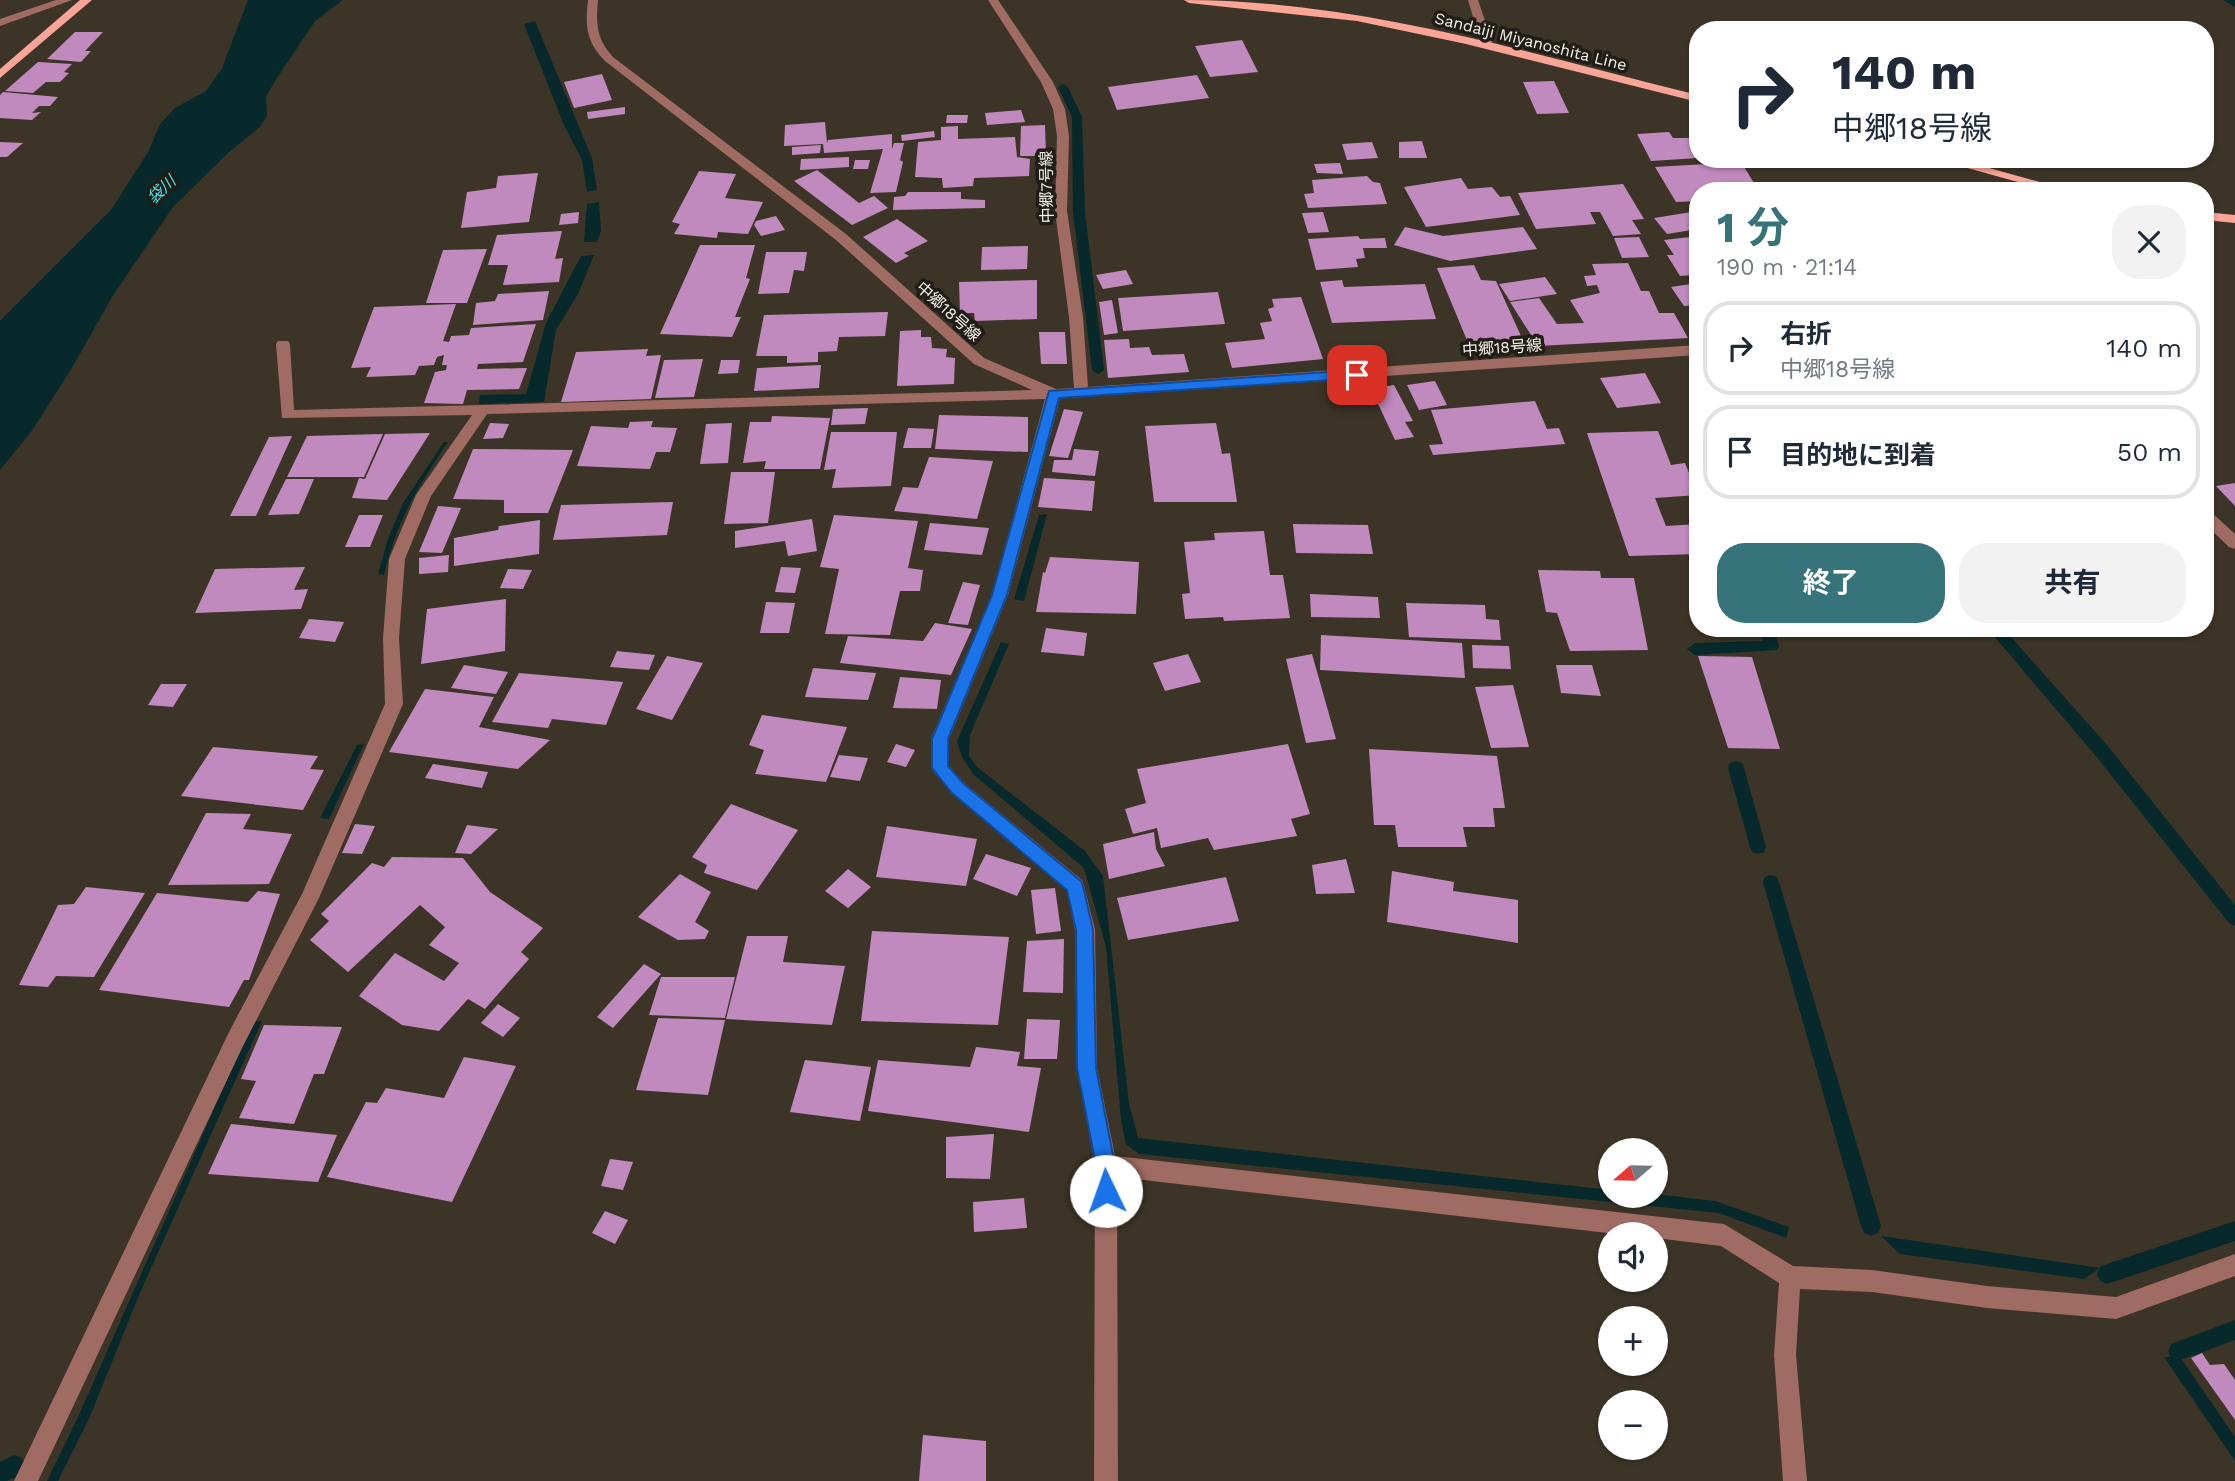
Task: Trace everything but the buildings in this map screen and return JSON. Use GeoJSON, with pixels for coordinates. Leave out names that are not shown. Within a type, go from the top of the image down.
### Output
{"type":"FeatureCollection","features":[{"type":"Feature","properties":{"kind":"main road"},"geometry":{"type":"LineString","coordinates":[[0,75],[87,0]]}},
{"type":"Feature","properties":{"kind":"main road","name":"Sandaiji Miyanoshita Line"},"geometry":{"type":"LineString","coordinates":[[1189,0],[1357,18],[1689,97]]}},
{"type":"Feature","properties":{"kind":"main road"},"geometry":{"type":"LineString","coordinates":[[1976,168],[2031,182]]}},
{"type":"Feature","properties":{"kind":"main road"},"geometry":{"type":"LineString","coordinates":[[2214,217],[2235,219]]}},
{"type":"Feature","properties":{"kind":"street"},"geometry":{"type":"LineString","coordinates":[[0,23],[67,0]]}},
{"type":"Feature","properties":{"kind":"street","name":"中郷18号線"},"geometry":{"type":"LineString","coordinates":[[593,0],[590,33],[609,59],[841,237],[979,361],[1054,394],[1689,351]]}},
{"type":"Feature","properties":{"kind":"street","name":"中郷7号線"},"geometry":{"type":"LineString","coordinates":[[993,0],[1047,82],[1059,108],[1063,136],[1061,211],[1076,317],[1081,391]]}},
{"type":"Feature","properties":{"kind":"street"},"geometry":{"type":"LineString","coordinates":[[1474,0],[1488,47]]}},
{"type":"Feature","properties":{"kind":"street"},"geometry":{"type":"LineString","coordinates":[[283,345],[287,415],[1054,394],[1000,595],[940,739],[940,768],[958,788],[1075,886],[1085,930],[1087,1068],[1106,1165],[1106,1481]]}},
{"type":"Feature","properties":{"kind":"street"},"geometry":{"type":"LineString","coordinates":[[26,1481],[236,1039],[310,898],[394,704],[391,638],[397,559],[424,495],[482,411]]}},
{"type":"Feature","properties":{"kind":"street"},"geometry":{"type":"LineString","coordinates":[[2214,523],[2235,543]]}},
{"type":"Feature","properties":{"kind":"street"},"geometry":{"type":"LineString","coordinates":[[1106,1165],[1724,1235],[1790,1277],[1872,1282],[1987,1297],[2116,1308],[2235,1265]]}},
{"type":"Feature","properties":{"kind":"street"},"geometry":{"type":"LineString","coordinates":[[1790,1277],[1785,1355],[1795,1481]]}},
{"type":"Feature","properties":{"kind":"water","name":"袋川"},"geometry":{"type":"Polygon","coordinates":[[[248,0],[343,0],[315,21],[275,81],[266,97],[267,116],[260,127],[229,152],[173,207],[112,297],[72,368],[31,432],[0,470],[0,321],[111,210],[148,152],[160,124],[175,108],[206,91],[222,68],[248,0]]]}},
{"type":"Feature","properties":{"kind":"water"},"geometry":{"type":"Polygon","coordinates":[[[535,21],[592,158],[597,190],[587,192],[582,160],[564,125],[524,24],[535,21]]]}},
{"type":"Feature","properties":{"kind":"water"},"geometry":{"type":"Polygon","coordinates":[[[599,202],[601,231],[597,242],[584,242],[587,204],[599,202]]]}},
{"type":"Feature","properties":{"kind":"water"},"geometry":{"type":"Polygon","coordinates":[[[594,255],[578,294],[556,330],[544,402],[479,404],[480,395],[526,394],[546,323],[581,256],[594,255]]]}},
{"type":"Feature","properties":{"kind":"water"},"geometry":{"type":"Polygon","coordinates":[[[444,442],[448,442],[417,490],[402,521],[384,575],[378,574],[388,539],[403,503],[444,442]]]}},
{"type":"Feature","properties":{"kind":"water"},"geometry":{"type":"Polygon","coordinates":[[[1047,514],[1024,601],[1014,599],[1039,515],[1047,514]]]}},
{"type":"Feature","properties":{"kind":"water"},"geometry":{"type":"Polygon","coordinates":[[[1001,642],[1009,644],[970,735],[969,756],[977,767],[1085,851],[1103,876],[1129,1103],[1138,1138],[1598,1189],[1598,1201],[1139,1154],[1126,1144],[1121,1120],[1106,947],[1084,868],[973,774],[961,755],[957,741],[1001,642]]]}},
{"type":"Feature","properties":{"kind":"water"},"geometry":{"type":"Polygon","coordinates":[[[364,744],[329,819],[320,818],[357,745],[364,744]]]}},
{"type":"Feature","properties":{"kind":"water"},"geometry":{"type":"Polygon","coordinates":[[[253,1021],[262,1021],[139,1295],[89,1419],[58,1481],[47,1481],[78,1417],[253,1021]]]}},
{"type":"Feature","properties":{"kind":"water"},"geometry":{"type":"Polygon","coordinates":[[[1668,1195],[1715,1201],[1789,1227],[1786,1238],[1719,1213],[1668,1208],[1668,1195]]]}},
{"type":"Feature","properties":{"kind":"water"},"geometry":{"type":"Polygon","coordinates":[[[1881,1236],[2100,1268],[2084,1279],[1900,1254],[1881,1236]]]}},
{"type":"Feature","properties":{"kind":"water"},"geometry":{"type":"Polygon","coordinates":[[[2164,1357],[2180,1357],[2235,1437],[2235,1461],[2164,1357]]]}},
{"type":"Feature","properties":{"kind":"waterway"},"geometry":{"type":"LineString","coordinates":[[2228,0],[2235,4]]}},
{"type":"Feature","properties":{"kind":"waterway"},"geometry":{"type":"LineString","coordinates":[[1063,87],[1077,117],[1079,212],[1098,370]]}},
{"type":"Feature","properties":{"kind":"waterway"},"geometry":{"type":"LineString","coordinates":[[1695,649],[1772,646],[1770,637]]}},
{"type":"Feature","properties":{"kind":"waterway"},"geometry":{"type":"LineString","coordinates":[[2002,637],[2101,750],[2235,918]]}},
{"type":"Feature","properties":{"kind":"waterway"},"geometry":{"type":"LineString","coordinates":[[1736,768],[1758,847]]}},
{"type":"Feature","properties":{"kind":"waterway"},"geometry":{"type":"LineString","coordinates":[[1771,882],[1871,1226]]}},
{"type":"Feature","properties":{"kind":"waterway"},"geometry":{"type":"LineString","coordinates":[[2107,1274],[2235,1231]]}},
{"type":"Feature","properties":{"kind":"waterway"},"geometry":{"type":"LineString","coordinates":[[2178,1351],[2235,1330]]}},
{"type":"Feature","properties":{"kind":"waterway"},"geometry":{"type":"LineString","coordinates":[[0,1473],[14,1466]]}},
{"type":"Feature","properties":{"kind":"route"},"geometry":{"type":"LineString","coordinates":[[1106,1191],[1106,1165],[1087,1068],[1085,930],[1075,886],[958,788],[940,768],[940,739],[1000,595],[1054,394],[1357,375]]}}]}
